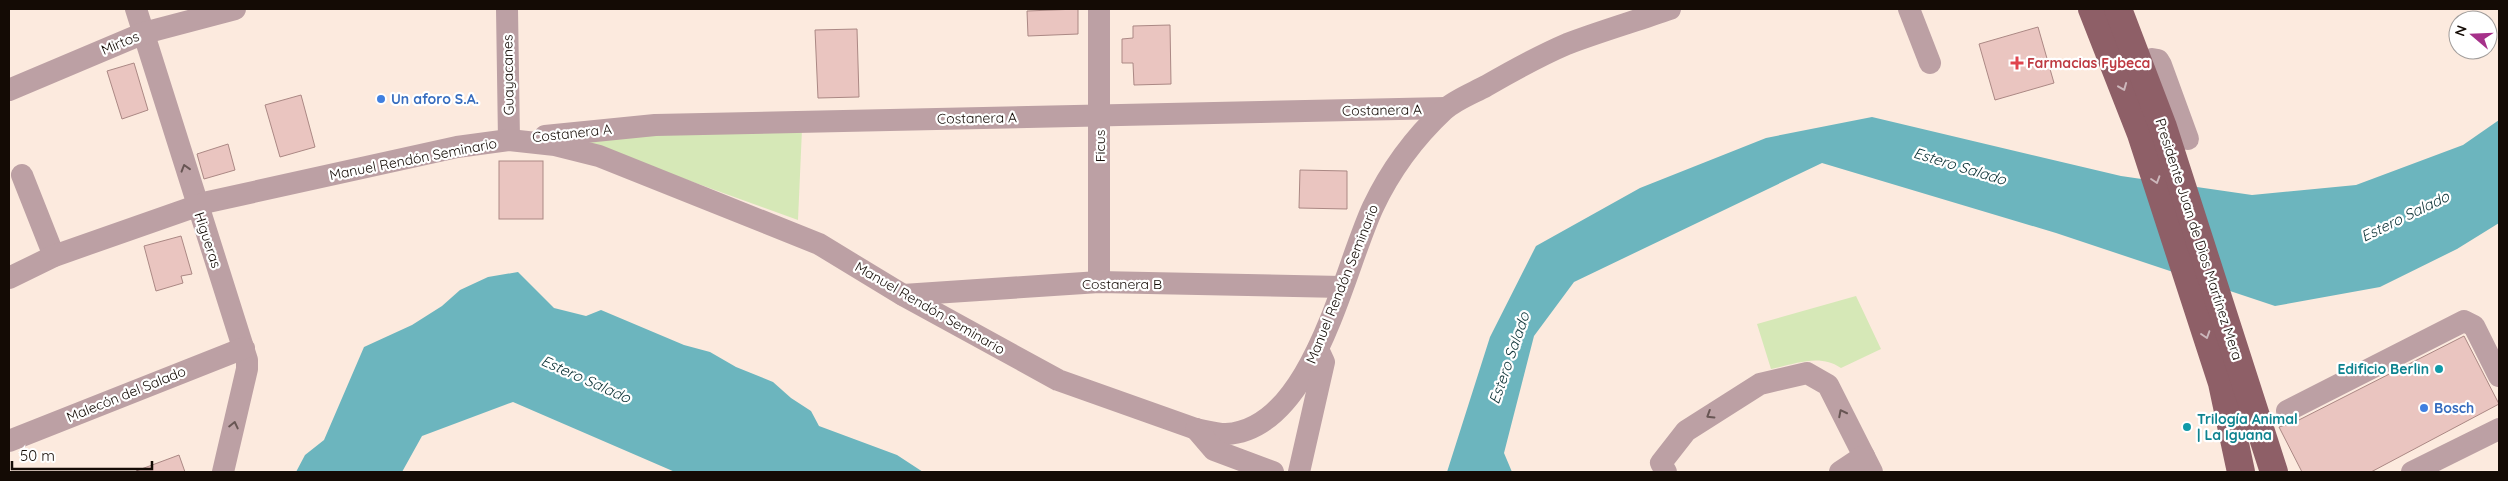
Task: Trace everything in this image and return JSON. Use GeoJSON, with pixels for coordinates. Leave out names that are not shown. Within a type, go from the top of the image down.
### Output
{"type":"FeatureCollection","features":[{"type":"Feature","properties":{"kind":"main road","name":"Presidente Juan de Dios Martínez Mera"},"geometry":{"type":"LineString","coordinates":[[2092,9],[2152,131]]}},
{"type":"Feature","properties":{"kind":"main road","name":"Presidente Juan de Dios Martínez Mera"},"geometry":{"type":"LineString","coordinates":[[2118,9],[2139,64],[2152,131],[2233,380],[2274,472]]}},
{"type":"Feature","properties":{"kind":"main road","name":"Presidente Juan de Dios Martínez Mera"},"geometry":{"type":"LineString","coordinates":[[2233,380],[2241,472]]}},
{"type":"Feature","properties":{"kind":"street","name":"Higueras"},"geometry":{"type":"LineString","coordinates":[[136,9],[196,205],[244,348],[247,369],[223,472]]}},
{"type":"Feature","properties":{"kind":"street","name":"Mirtos"},"geometry":{"type":"LineString","coordinates":[[9,90],[144,33],[235,9]]}},
{"type":"Feature","properties":{"kind":"street","name":"Guayacanes"},"geometry":{"type":"LineString","coordinates":[[507,9],[509,140]]}},
{"type":"Feature","properties":{"kind":"street","name":"Ficus"},"geometry":{"type":"LineString","coordinates":[[1099,9],[1099,282]]}},
{"type":"Feature","properties":{"kind":"street","name":"Manuel Rendón Seminario"},"geometry":{"type":"LineString","coordinates":[[9,278],[54,256],[196,205],[457,147],[509,140],[573,148],[628,167],[819,244],[903,295],[1058,380],[1196,429],[1219,434],[1234,433],[1258,424],[1269,417],[1296,388],[1318,348],[1368,217],[1383,188],[1407,150],[1446,108],[1527,63],[1566,44],[1670,9]]}},
{"type":"Feature","properties":{"kind":"street"},"geometry":{"type":"LineString","coordinates":[[1909,9],[1930,63]]}},
{"type":"Feature","properties":{"kind":"street"},"geometry":{"type":"LineString","coordinates":[[2139,64],[2152,59],[2158,60],[2188,139]]}},
{"type":"Feature","properties":{"kind":"street","name":"Costanera A"},"geometry":{"type":"LineString","coordinates":[[509,140],[654,125],[1446,108]]}},
{"type":"Feature","properties":{"kind":"street"},"geometry":{"type":"LineString","coordinates":[[22,175],[54,256]]}},
{"type":"Feature","properties":{"kind":"street","name":"Costanera B"},"geometry":{"type":"LineString","coordinates":[[903,295],[1099,282],[1342,287]]}},
{"type":"Feature","properties":{"kind":"street"},"geometry":{"type":"LineString","coordinates":[[2286,411],[2464,321],[2474,326],[2499,376]]}},
{"type":"Feature","properties":{"kind":"street","name":"Malecón del Salado"},"geometry":{"type":"LineString","coordinates":[[9,441],[244,348]]}},
{"type":"Feature","properties":{"kind":"street"},"geometry":{"type":"LineString","coordinates":[[1299,472],[1324,362],[1318,348]]}},
{"type":"Feature","properties":{"kind":"street"},"geometry":{"type":"LineString","coordinates":[[1666,472],[1661,463],[1686,431],[1760,384],[1807,372],[1828,385],[1868,464],[1840,472]]}},
{"type":"Feature","properties":{"kind":"street"},"geometry":{"type":"LineString","coordinates":[[1196,429],[1214,450],[1273,472]]}},
{"type":"Feature","properties":{"kind":"street"},"geometry":{"type":"LineString","coordinates":[[2412,472],[2499,429]]}},
{"type":"Feature","properties":{"kind":"green space"},"geometry":{"type":"Polygon","coordinates":[[[802,129],[798,220],[563,135],[802,129]]]}},
{"type":"Feature","properties":{"kind":"green space"},"geometry":{"type":"Polygon","coordinates":[[[1856,296],[1881,349],[1841,368],[1825,361],[1816,360],[1771,369],[1757,324],[1856,296]]]}},
{"type":"Feature","properties":{"kind":"water","name":"Estero Salado"},"geometry":{"type":"Polygon","coordinates":[[[1872,117],[2121,176],[2252,195],[2356,185],[2463,145],[2499,120],[2499,223],[2457,249],[2380,287],[2275,306],[2056,233],[1822,163],[1574,282],[1534,336],[1504,453],[1512,472],[1447,472],[1490,337],[1536,246],[1640,188],[1766,138],[1872,117]]]}},
{"type":"Feature","properties":{"kind":"water","name":"Estero Salado"},"geometry":{"type":"Polygon","coordinates":[[[518,272],[554,308],[586,316],[601,310],[684,345],[710,352],[736,367],[773,382],[791,398],[811,411],[819,426],[897,455],[923,472],[675,472],[513,402],[422,436],[402,472],[296,472],[305,455],[324,440],[364,347],[412,325],[442,306],[460,290],[488,277],[518,272]]]}},
{"type":"Feature","properties":{"kind":"building"},"geometry":{"type":"Polygon","coordinates":[[[1078,9],[1078,34],[1028,36],[1027,11],[1078,9]]]}},
{"type":"Feature","properties":{"kind":"building"},"geometry":{"type":"Polygon","coordinates":[[[1170,25],[1171,84],[1134,85],[1133,63],[1122,63],[1122,39],[1133,38],[1133,26],[1170,25]]]}},
{"type":"Feature","properties":{"kind":"building","name":"Farmacias Fybeca"},"geometry":{"type":"Polygon","coordinates":[[[2038,27],[2054,83],[1995,100],[1979,44],[2038,27]]]}},
{"type":"Feature","properties":{"kind":"building"},"geometry":{"type":"Polygon","coordinates":[[[857,29],[859,97],[818,98],[815,30],[857,29]]]}},
{"type":"Feature","properties":{"kind":"building"},"geometry":{"type":"Polygon","coordinates":[[[134,63],[148,110],[122,119],[107,71],[134,63]]]}},
{"type":"Feature","properties":{"kind":"building"},"geometry":{"type":"Polygon","coordinates":[[[301,95],[315,147],[280,157],[265,105],[301,95]]]}},
{"type":"Feature","properties":{"kind":"building"},"geometry":{"type":"Polygon","coordinates":[[[228,144],[235,170],[204,179],[197,154],[228,144]]]}},
{"type":"Feature","properties":{"kind":"building"},"geometry":{"type":"Polygon","coordinates":[[[499,161],[543,161],[543,219],[499,219],[499,161]]]}},
{"type":"Feature","properties":{"kind":"building"},"geometry":{"type":"Polygon","coordinates":[[[1300,170],[1347,171],[1347,209],[1299,208],[1300,170]]]}},
{"type":"Feature","properties":{"kind":"building"},"geometry":{"type":"Polygon","coordinates":[[[181,236],[192,274],[181,276],[183,283],[156,291],[144,246],[181,236]]]}},
{"type":"Feature","properties":{"kind":"building","name":"Edificio Berlin"},"geometry":{"type":"Polygon","coordinates":[[[2464,336],[2499,404],[2371,472],[2302,472],[2279,427],[2293,423],[2464,336]]]}},
{"type":"Feature","properties":{"kind":"building"},"geometry":{"type":"Polygon","coordinates":[[[179,455],[185,472],[136,472],[136,471],[179,455]]]}},
{"type":"Feature","properties":{"kind":"place","name":"Farmacias Fybeca"},"geometry":{"type":"Point","coordinates":[2017,63]}},
{"type":"Feature","properties":{"kind":"place","name":"Un aforo S.A."},"geometry":{"type":"Point","coordinates":[381,99]}},
{"type":"Feature","properties":{"kind":"place","name":"Edificio Berlin"},"geometry":{"type":"Point","coordinates":[2439,369]}},
{"type":"Feature","properties":{"kind":"place","name":"Bosch"},"geometry":{"type":"Point","coordinates":[2424,408]}},
{"type":"Feature","properties":{"kind":"place","name":"Trilogía Animal | La Iguana"},"geometry":{"type":"Point","coordinates":[2187,427]}}]}
